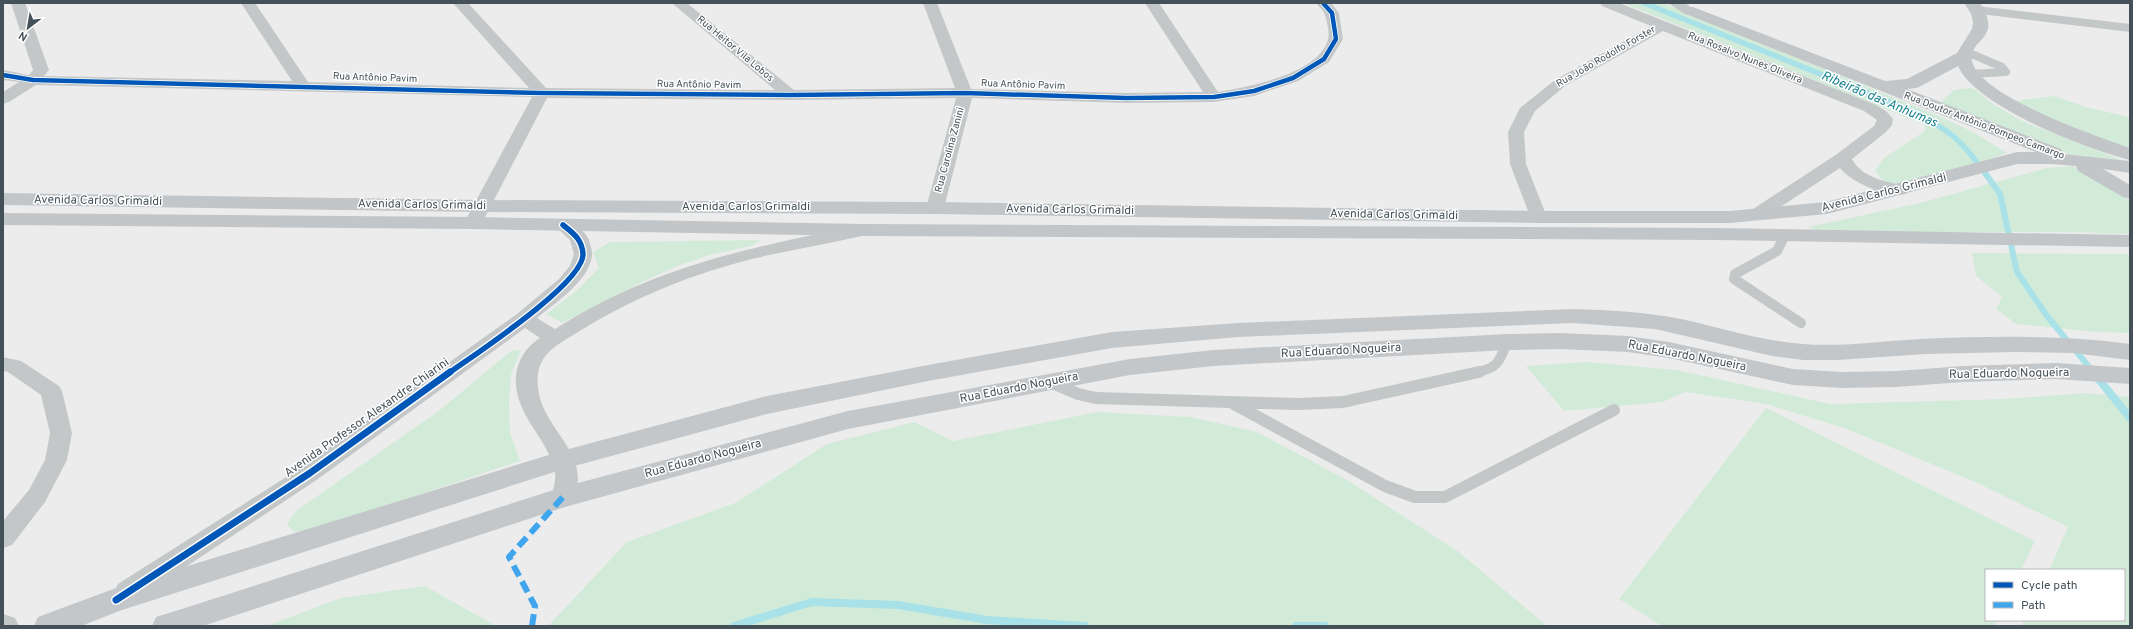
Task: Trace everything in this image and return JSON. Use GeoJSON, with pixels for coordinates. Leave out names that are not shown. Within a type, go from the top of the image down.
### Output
{"type":"FeatureCollection","features":[{"type":"Feature","properties":{"kind":"main road","name":"Rua Doutor Antônio Pompeo Camargo"},"geometry":{"type":"LineString","coordinates":[[1687,5],[1880,85],[2071,160]]}},
{"type":"Feature","properties":{"kind":"main road"},"geometry":{"type":"LineString","coordinates":[[1880,85],[1911,84],[1965,54],[1976,38],[1982,22],[1975,6]]}},
{"type":"Feature","properties":{"kind":"main road"},"geometry":{"type":"LineString","coordinates":[[1965,54],[1964,62],[1970,74],[1981,86],[2010,104],[2046,122],[2130,154]]}},
{"type":"Feature","properties":{"kind":"main road","name":"Avenida Carlos Grimaldi"},"geometry":{"type":"LineString","coordinates":[[3,219],[935,208],[1538,217],[1730,217],[1827,208],[1900,190],[2002,161],[2037,157],[2130,167]]}},
{"type":"Feature","properties":{"kind":"main road"},"geometry":{"type":"LineString","coordinates":[[2071,160],[2130,193]]}},
{"type":"Feature","properties":{"kind":"main road","name":"Avenida Carlos Grimaldi"},"geometry":{"type":"LineString","coordinates":[[3,199],[477,214],[563,225],[865,230],[1785,235],[2130,241]]}},
{"type":"Feature","properties":{"kind":"main road","name":"Rua Eduardo Nogueira"},"geometry":{"type":"LineString","coordinates":[[564,459],[767,405],[1112,340],[1238,330],[1573,316],[1620,317],[1682,327],[1740,342],[1803,352],[2040,345],[2124,351]]}},
{"type":"Feature","properties":{"kind":"main road","name":"Rua Eduardo Nogueira"},"geometry":{"type":"LineString","coordinates":[[563,497],[848,420],[1130,367],[1214,358],[1507,342],[1628,344],[1669,350],[1793,377],[1842,380],[2056,371],[2130,376]]}},
{"type":"Feature","properties":{"kind":"main road","name":"Avenida Professor Alexandre Chiarini"},"geometry":{"type":"LineString","coordinates":[[48,626],[116,600],[564,459]]}},
{"type":"Feature","properties":{"kind":"main road"},"geometry":{"type":"LineString","coordinates":[[166,626],[563,497]]}},
{"type":"Feature","properties":{"kind":"street"},"geometry":{"type":"LineString","coordinates":[[3,99],[33,80],[41,70],[18,3]]}},
{"type":"Feature","properties":{"kind":"street"},"geometry":{"type":"LineString","coordinates":[[248,3],[303,86]]}},
{"type":"Feature","properties":{"kind":"street"},"geometry":{"type":"LineString","coordinates":[[460,3],[542,93],[477,214]]}},
{"type":"Feature","properties":{"kind":"street","name":"Rua Heitor Vila Lobos"},"geometry":{"type":"LineString","coordinates":[[679,3],[790,96]]}},
{"type":"Feature","properties":{"kind":"street","name":"Rua Carolina Zanini"},"geometry":{"type":"LineString","coordinates":[[930,3],[965,93],[935,208]]}},
{"type":"Feature","properties":{"kind":"street"},"geometry":{"type":"LineString","coordinates":[[1152,3],[1214,97]]}},
{"type":"Feature","properties":{"kind":"street","name":"Rua Antônio Pavim"},"geometry":{"type":"LineString","coordinates":[[3,75],[33,80],[542,93],[790,96],[965,93],[1127,98],[1214,97],[1254,91],[1293,78],[1324,59],[1336,39],[1332,13],[1323,3]]}},
{"type":"Feature","properties":{"kind":"street","name":"Rua Rosalvo Nunes Oliveira"},"geometry":{"type":"LineString","coordinates":[[1607,3],[1880,114],[1885,119],[1884,126],[1843,158],[1756,215]]}},
{"type":"Feature","properties":{"kind":"street"},"geometry":{"type":"LineString","coordinates":[[1975,6],[2130,28]]}},
{"type":"Feature","properties":{"kind":"street","name":"Rua João Rodolfo Forster"},"geometry":{"type":"LineString","coordinates":[[1538,217],[1518,164],[1516,132],[1528,108],[1560,83],[1663,25]]}},
{"type":"Feature","properties":{"kind":"street"},"geometry":{"type":"LineString","coordinates":[[1843,158],[1846,167],[1856,175],[1884,186],[1900,190]]}},
{"type":"Feature","properties":{"kind":"street","name":"Avenida Professor Alexandre Chiarini"},"geometry":{"type":"LineString","coordinates":[[116,600],[310,473],[524,319],[566,284],[579,268],[583,254],[579,238],[563,225]]}},
{"type":"Feature","properties":{"kind":"street"},"geometry":{"type":"LineString","coordinates":[[563,497],[566,490],[568,476],[564,459],[536,418],[527,391],[529,363],[538,351],[587,317],[660,282],[685,272],[721,261],[865,230]]}},
{"type":"Feature","properties":{"kind":"street"},"geometry":{"type":"LineString","coordinates":[[524,319],[555,338]]}},
{"type":"Feature","properties":{"kind":"street"},"geometry":{"type":"LineString","coordinates":[[3,364],[14,366],[51,391],[61,433],[56,460],[37,496],[3,538]]}},
{"type":"Feature","properties":{"kind":"lane"},"geometry":{"type":"LineString","coordinates":[[1965,54],[2002,67],[2006,72],[1970,74]]}},
{"type":"Feature","properties":{"kind":"lane"},"geometry":{"type":"LineString","coordinates":[[1785,235],[1777,251],[1735,274],[1734,279],[1801,323]]}},
{"type":"Feature","properties":{"kind":"lane"},"geometry":{"type":"LineString","coordinates":[[1050,382],[1078,394],[1096,398],[1300,404],[1343,402],[1489,370],[1499,363],[1507,342]]}},
{"type":"Feature","properties":{"kind":"lane"},"geometry":{"type":"LineString","coordinates":[[1232,402],[1385,486],[1415,497],[1445,497],[1614,410]]}},
{"type":"Feature","properties":{"kind":"green space"},"geometry":{"type":"Polygon","coordinates":[[[1623,3],[1663,3],[1939,116],[1975,133],[2007,153],[1931,178],[1902,184],[1889,183],[1882,179],[1875,171],[1884,158],[1925,131],[1925,125],[1623,3]]]}},
{"type":"Feature","properties":{"kind":"green space"},"geometry":{"type":"Polygon","coordinates":[[[1970,88],[1976,90],[1993,104],[2022,121],[2122,160],[2071,155],[1939,104],[1954,90],[1970,88]]]}},
{"type":"Feature","properties":{"kind":"green space"},"geometry":{"type":"Polygon","coordinates":[[[2054,96],[2089,108],[2130,117],[2130,149],[2068,126],[2014,101],[2054,96]]]}},
{"type":"Feature","properties":{"kind":"green space"},"geometry":{"type":"Polygon","coordinates":[[[2073,166],[2130,201],[2130,234],[2069,232],[1823,232],[1808,227],[1920,203],[2047,168],[2073,166]]]}},
{"type":"Feature","properties":{"kind":"green space"},"geometry":{"type":"Polygon","coordinates":[[[761,240],[751,246],[710,255],[680,265],[646,280],[562,323],[546,314],[575,292],[599,268],[593,252],[610,242],[761,240]]]}},
{"type":"Feature","properties":{"kind":"green space"},"geometry":{"type":"Polygon","coordinates":[[[1972,253],[2130,254],[2130,333],[2096,332],[2016,324],[1996,309],[2002,297],[1976,276],[1972,253]]]}},
{"type":"Feature","properties":{"kind":"green space"},"geometry":{"type":"Polygon","coordinates":[[[521,350],[511,375],[509,400],[510,433],[520,461],[316,529],[294,532],[287,524],[296,511],[440,410],[511,351],[521,350]]]}},
{"type":"Feature","properties":{"kind":"green space"},"geometry":{"type":"Polygon","coordinates":[[[1587,362],[1677,370],[1830,404],[2004,399],[2085,393],[2130,397],[2130,626],[2021,626],[2024,621],[2125,621],[2125,569],[2049,569],[2068,527],[1973,481],[1844,428],[1766,404],[1685,392],[1663,402],[1564,411],[1526,366],[1587,362]]]}},
{"type":"Feature","properties":{"kind":"green space"},"geometry":{"type":"Polygon","coordinates":[[[1766,408],[2035,541],[2021,569],[1985,569],[1985,621],[1998,621],[1995,626],[1662,626],[1619,599],[1766,408]]]}},
{"type":"Feature","properties":{"kind":"green space"},"geometry":{"type":"Polygon","coordinates":[[[1097,412],[1191,417],[1257,432],[1347,480],[1459,552],[1547,626],[548,626],[627,542],[735,503],[827,444],[914,422],[953,441],[1097,412]]]}},
{"type":"Feature","properties":{"kind":"green space"},"geometry":{"type":"Polygon","coordinates":[[[425,586],[496,626],[266,626],[341,598],[425,586]]]}},
{"type":"Feature","properties":{"kind":"waterway","name":"Ribeirão das Anhumas"},"geometry":{"type":"LineString","coordinates":[[1644,3],[1917,113],[1959,141],[1980,167]]}},
{"type":"Feature","properties":{"kind":"waterway","name":"Ribeirão das Anhumas"},"geometry":{"type":"LineString","coordinates":[[1980,166],[2000,194],[2017,272],[2047,316],[2094,373]]}},
{"type":"Feature","properties":{"kind":"waterway","name":"Ribeirão das Anhumas"},"geometry":{"type":"LineString","coordinates":[[2093,372],[2130,418]]}},
{"type":"Feature","properties":{"kind":"waterway","name":"Ribeirão das Anhumas"},"geometry":{"type":"LineString","coordinates":[[734,626],[812,602],[898,605],[987,620],[1085,626]]}},
{"type":"Feature","properties":{"kind":"waterway","name":"Ribeirão das Anhumas"},"geometry":{"type":"LineString","coordinates":[[1296,626],[1325,626]]}},
{"type":"Feature","properties":{"kind":"marked path"},"geometry":{"type":"LineString","coordinates":[[532,626],[535,606],[509,557],[563,497]]}},
{"type":"Feature","properties":{"kind":"cycle path"},"geometry":{"type":"LineString","coordinates":[[3,75],[33,80],[542,93],[790,95],[965,93],[1127,98],[1214,97],[1254,91],[1293,78],[1324,59],[1336,39],[1332,13],[1323,3]]}},
{"type":"Feature","properties":{"kind":"cycle path"},"geometry":{"type":"LineString","coordinates":[[116,600],[310,473],[524,319],[566,283],[579,268],[583,254],[579,238],[563,225]]}}]}
